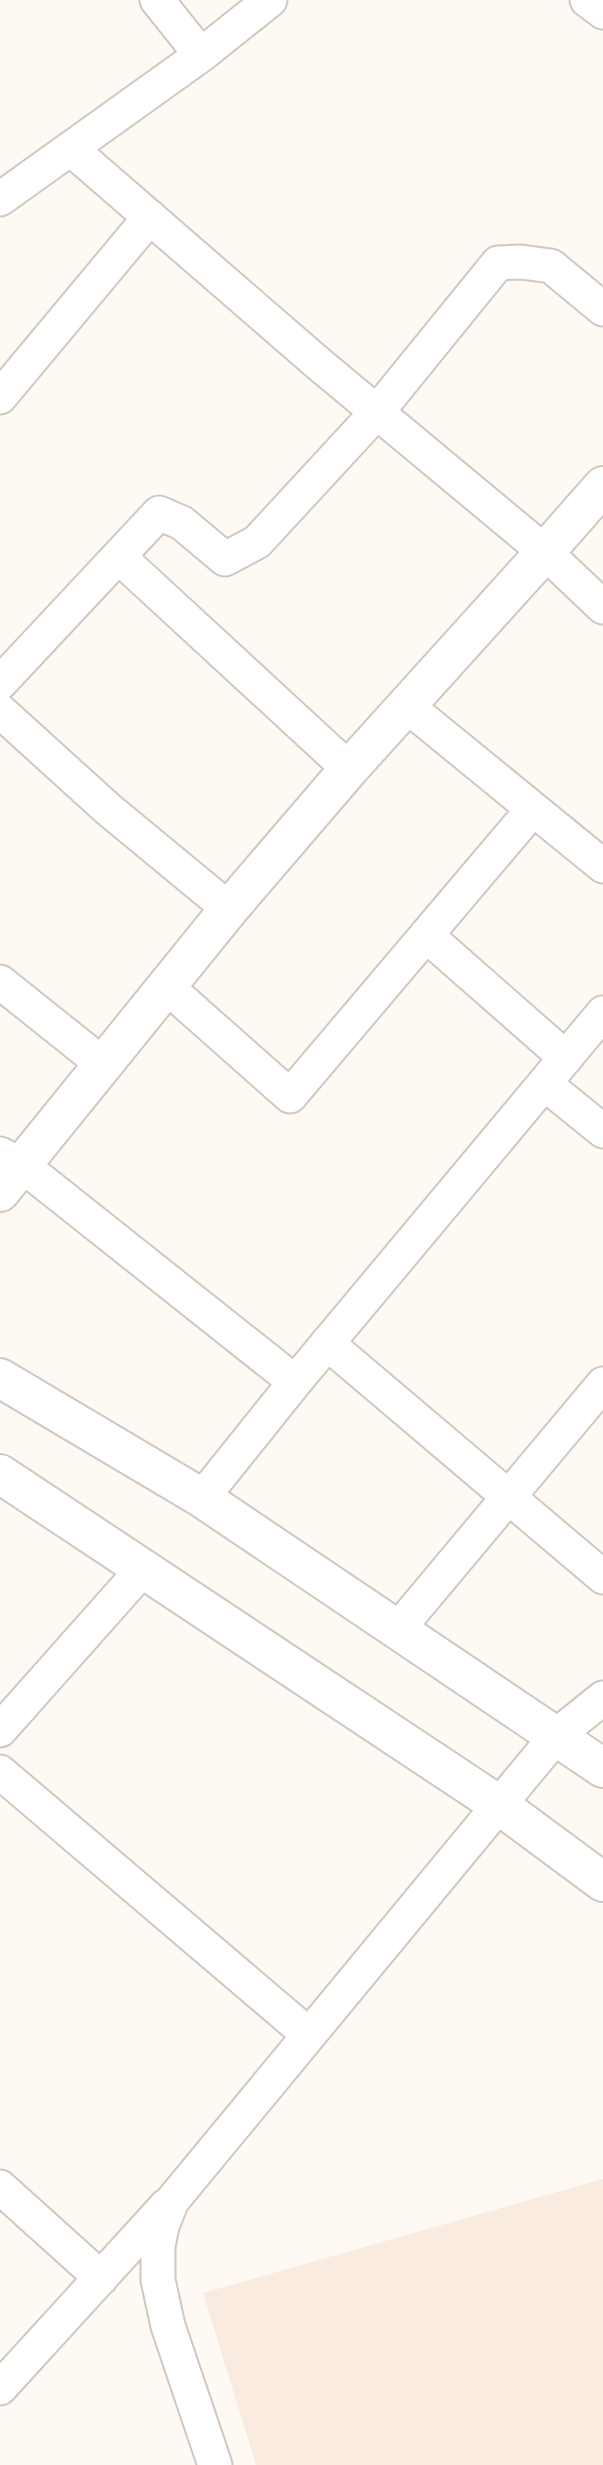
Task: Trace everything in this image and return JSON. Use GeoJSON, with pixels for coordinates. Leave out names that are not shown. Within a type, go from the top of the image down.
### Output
{"type":"FeatureCollection","features":[{"type":"Feature","properties":{"kind":"street"},"geometry":{"type":"LineString","coordinates":[[157,0],[201,55]]}},
{"type":"Feature","properties":{"kind":"street"},"geometry":{"type":"LineString","coordinates":[[1,197],[201,55],[270,0]]}},
{"type":"Feature","properties":{"kind":"street"},"geometry":{"type":"LineString","coordinates":[[587,0],[603,12]]}},
{"type":"Feature","properties":{"kind":"street"},"geometry":{"type":"LineString","coordinates":[[71,149],[377,412],[545,552],[603,607]]}},
{"type":"Feature","properties":{"kind":"street"},"geometry":{"type":"LineString","coordinates":[[0,397],[150,217]]}},
{"type":"Feature","properties":{"kind":"street"},"geometry":{"type":"LineString","coordinates":[[0,683],[159,513],[182,523],[225,559],[257,542],[377,412],[498,263],[521,262],[551,266],[603,309]]}},
{"type":"Feature","properties":{"kind":"street"},"geometry":{"type":"LineString","coordinates":[[295,1382],[8,1171],[104,1065],[229,909],[349,769],[603,485]]}},
{"type":"Feature","properties":{"kind":"street"},"geometry":{"type":"LineString","coordinates":[[119,557],[349,769]]}},
{"type":"Feature","properties":{"kind":"street"},"geometry":{"type":"LineString","coordinates":[[407,706],[603,866]]}},
{"type":"Feature","properties":{"kind":"street"},"geometry":{"type":"LineString","coordinates":[[0,711],[108,809],[229,909]]}},
{"type":"Feature","properties":{"kind":"street"},"geometry":{"type":"LineString","coordinates":[[167,987],[290,1096],[533,809]]}},
{"type":"Feature","properties":{"kind":"street"},"geometry":{"type":"LineString","coordinates":[[426,935],[566,1058]]}},
{"type":"Feature","properties":{"kind":"street"},"geometry":{"type":"LineString","coordinates":[[0,982],[104,1065]]}},
{"type":"Feature","properties":{"kind":"street"},"geometry":{"type":"LineString","coordinates":[[202,1498],[327,1343],[603,1013]]}},
{"type":"Feature","properties":{"kind":"street"},"geometry":{"type":"LineString","coordinates":[[545,1084],[603,1131]]}},
{"type":"Feature","properties":{"kind":"street"},"geometry":{"type":"LineString","coordinates":[[327,1343],[603,1577]]}},
{"type":"Feature","properties":{"kind":"street"},"geometry":{"type":"LineString","coordinates":[[0,1378],[202,1498],[603,1768]]}},
{"type":"Feature","properties":{"kind":"street"},"geometry":{"type":"LineString","coordinates":[[398,1629],[603,1384]]}},
{"type":"Feature","properties":{"kind":"street"},"geometry":{"type":"LineString","coordinates":[[0,1474],[499,1805],[603,1882]]}},
{"type":"Feature","properties":{"kind":"street"},"geometry":{"type":"LineString","coordinates":[[0,1730],[143,1569]]}},
{"type":"Feature","properties":{"kind":"street"},"geometry":{"type":"LineString","coordinates":[[0,2388],[172,2201],[557,1735],[603,1698]]}},
{"type":"Feature","properties":{"kind":"street"},"geometry":{"type":"LineString","coordinates":[[0,1772],[309,2035]]}},
{"type":"Feature","properties":{"kind":"street"},"geometry":{"type":"LineString","coordinates":[[0,2187],[101,2278]]}},
{"type":"Feature","properties":{"kind":"street"},"geometry":{"type":"LineString","coordinates":[[172,2201],[162,2226],[158,2246],[158,2280],[168,2326],[215,2465]]}},
{"type":"Feature","properties":{"kind":"shaded area"},"geometry":{"type":"Polygon","coordinates":[[[603,2179],[603,2465],[256,2465],[203,2293],[603,2179]]]}}]}
